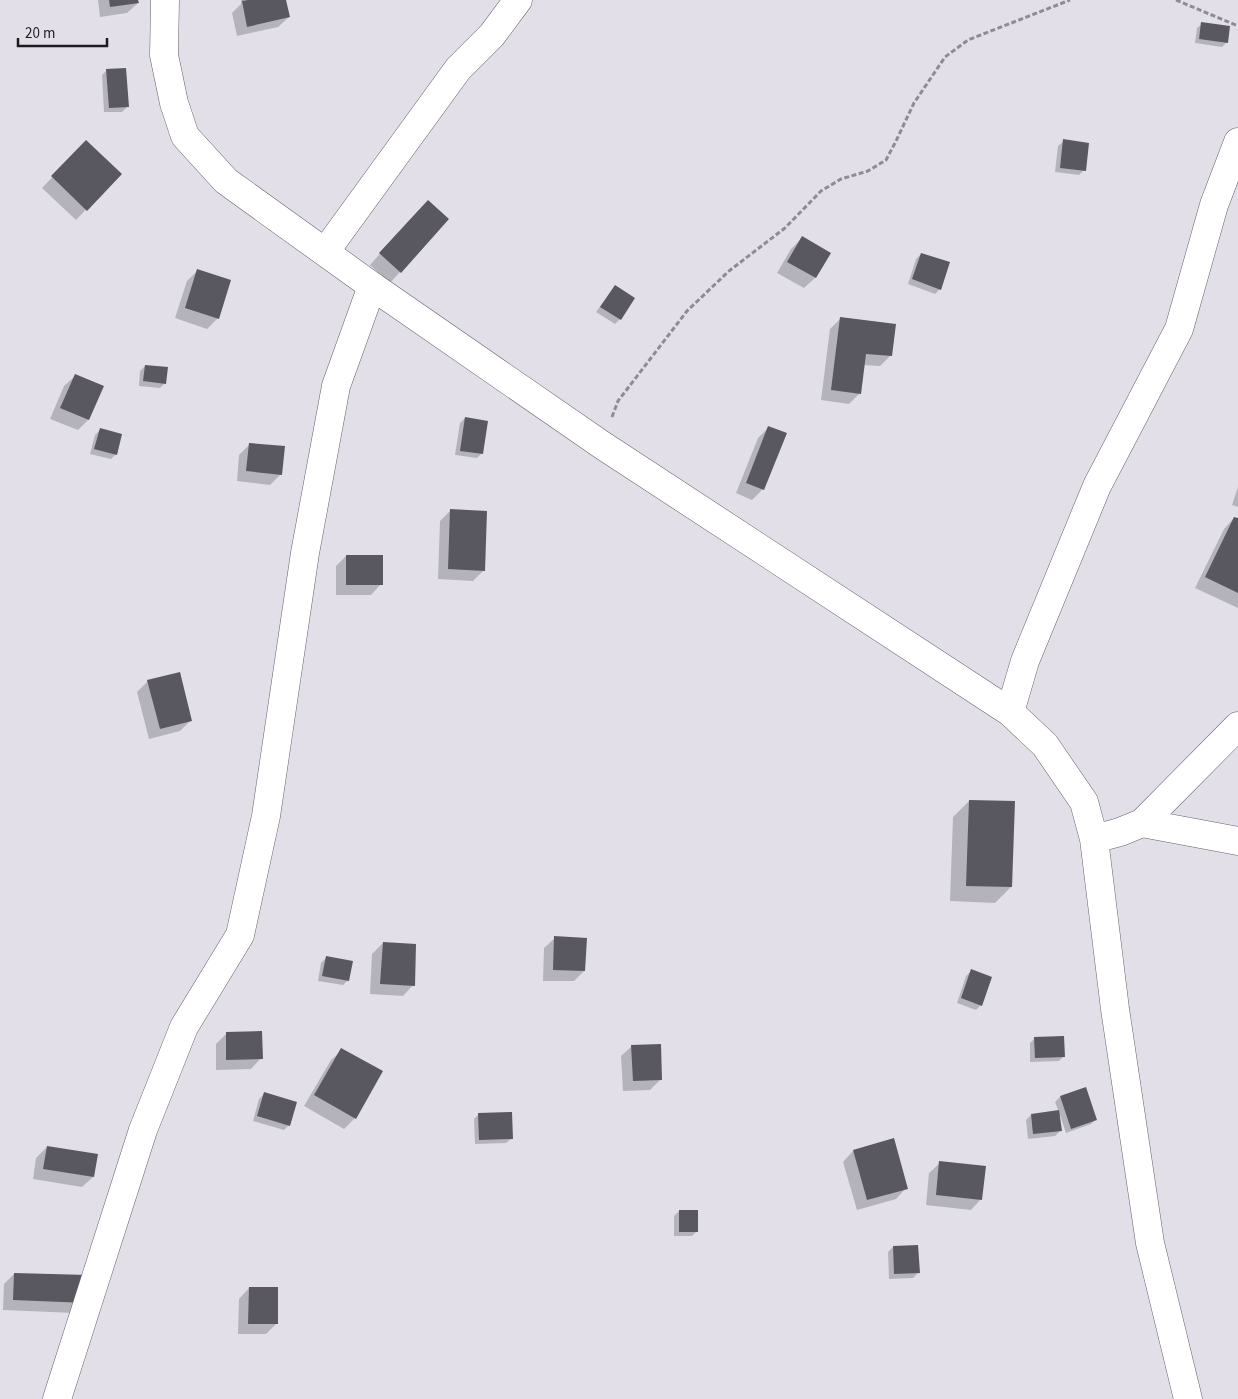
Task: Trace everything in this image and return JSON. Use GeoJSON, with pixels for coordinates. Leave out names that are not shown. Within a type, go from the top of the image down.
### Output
{"type":"FeatureCollection","features":[{"type":"Feature","properties":{"kind":"street"},"geometry":{"type":"LineString","coordinates":[[165,0],[164,55],[174,103],[185,136],[226,181],[372,286],[602,445],[1010,712],[1045,745],[1084,802],[1094,839],[1115,1010],[1150,1243],[1188,1399]]}},
{"type":"Feature","properties":{"kind":"street"},"geometry":{"type":"LineString","coordinates":[[325,252],[458,68],[492,35],[518,0]]}},
{"type":"Feature","properties":{"kind":"street"},"geometry":{"type":"LineString","coordinates":[[1010,712],[1025,660],[1098,486],[1179,329],[1214,205],[1238,142]]}},
{"type":"Feature","properties":{"kind":"street"},"geometry":{"type":"LineString","coordinates":[[56,1399],[143,1130],[181,1036],[216,971],[240,935],[266,816],[306,553],[336,386],[372,286]]}},
{"type":"Feature","properties":{"kind":"street"},"geometry":{"type":"LineString","coordinates":[[1094,839],[1120,832],[1142,823],[1238,726]]}},
{"type":"Feature","properties":{"kind":"street"},"geometry":{"type":"LineString","coordinates":[[1142,823],[1238,841]]}},
{"type":"Feature","properties":{"kind":"path"},"geometry":{"type":"LineString","coordinates":[[602,445],[618,401],[687,311],[730,271],[786,228],[821,191],[842,179],[868,171],[886,160],[914,103],[945,57],[968,40],[1070,0]]}},
{"type":"Feature","properties":{"kind":"path"},"geometry":{"type":"LineString","coordinates":[[1176,0],[1238,26]]}},
{"type":"Feature","properties":{"kind":"building"},"geometry":{"type":"Polygon","coordinates":[[[109,0],[138,0],[139,3],[110,7],[109,0]]]}},
{"type":"Feature","properties":{"kind":"building"},"geometry":{"type":"Polygon","coordinates":[[[286,0],[290,17],[247,27],[242,1],[286,0]]]}},
{"type":"Feature","properties":{"kind":"building"},"geometry":{"type":"Polygon","coordinates":[[[1201,22],[1230,26],[1228,43],[1199,39],[1201,22]]]}},
{"type":"Feature","properties":{"kind":"building"},"geometry":{"type":"Polygon","coordinates":[[[126,68],[129,107],[109,108],[106,69],[126,68]]]}},
{"type":"Feature","properties":{"kind":"building"},"geometry":{"type":"Polygon","coordinates":[[[1063,139],[1089,143],[1086,171],[1060,168],[1063,139]]]}},
{"type":"Feature","properties":{"kind":"building"},"geometry":{"type":"Polygon","coordinates":[[[86,140],[122,174],[87,211],[51,176],[86,140]]]}},
{"type":"Feature","properties":{"kind":"building"},"geometry":{"type":"Polygon","coordinates":[[[428,200],[449,219],[401,273],[379,253],[428,200]]]}},
{"type":"Feature","properties":{"kind":"building"},"geometry":{"type":"Polygon","coordinates":[[[802,236],[831,253],[816,278],[787,262],[802,236]]]}},
{"type":"Feature","properties":{"kind":"building"},"geometry":{"type":"Polygon","coordinates":[[[921,253],[950,262],[941,290],[912,279],[921,253]]]}},
{"type":"Feature","properties":{"kind":"building"},"geometry":{"type":"Polygon","coordinates":[[[197,269],[231,280],[219,319],[185,308],[197,269]]]}},
{"type":"Feature","properties":{"kind":"building"},"geometry":{"type":"Polygon","coordinates":[[[615,285],[635,298],[621,320],[600,307],[615,285]]]}},
{"type":"Feature","properties":{"kind":"building"},"geometry":{"type":"Polygon","coordinates":[[[840,317],[896,324],[892,356],[866,354],[861,394],[831,390],[840,317]]]}},
{"type":"Feature","properties":{"kind":"building"},"geometry":{"type":"Polygon","coordinates":[[[145,365],[168,367],[166,384],[143,381],[145,365]]]}},
{"type":"Feature","properties":{"kind":"building"},"geometry":{"type":"Polygon","coordinates":[[[75,374],[104,386],[89,420],[60,408],[75,374]]]}},
{"type":"Feature","properties":{"kind":"building"},"geometry":{"type":"Polygon","coordinates":[[[465,417],[488,421],[483,454],[460,451],[465,417]]]}},
{"type":"Feature","properties":{"kind":"building"},"geometry":{"type":"Polygon","coordinates":[[[768,426],[787,433],[764,490],[746,483],[768,426]]]}},
{"type":"Feature","properties":{"kind":"building"},"geometry":{"type":"Polygon","coordinates":[[[100,428],[122,434],[117,455],[94,449],[100,428]]]}},
{"type":"Feature","properties":{"kind":"building"},"geometry":{"type":"Polygon","coordinates":[[[249,443],[285,446],[282,475],[246,471],[249,443]]]}},
{"type":"Feature","properties":{"kind":"building"},"geometry":{"type":"Polygon","coordinates":[[[450,509],[487,511],[485,571],[448,569],[450,509]]]}},
{"type":"Feature","properties":{"kind":"building"},"geometry":{"type":"Polygon","coordinates":[[[1234,517],[1238,518],[1238,593],[1205,577],[1234,517]]]}},
{"type":"Feature","properties":{"kind":"building"},"geometry":{"type":"Polygon","coordinates":[[[346,555],[383,555],[383,585],[346,585],[346,555]]]}},
{"type":"Feature","properties":{"kind":"building"},"geometry":{"type":"Polygon","coordinates":[[[180,672],[192,721],[160,729],[147,680],[180,672]]]}},
{"type":"Feature","properties":{"kind":"building"},"geometry":{"type":"Polygon","coordinates":[[[969,800],[1015,801],[1012,887],[966,886],[969,800]]]}},
{"type":"Feature","properties":{"kind":"building"},"geometry":{"type":"Polygon","coordinates":[[[554,936],[587,938],[585,971],[553,970],[554,936]]]}},
{"type":"Feature","properties":{"kind":"building"},"geometry":{"type":"Polygon","coordinates":[[[383,942],[416,944],[415,986],[380,984],[383,942]]]}},
{"type":"Feature","properties":{"kind":"building"},"geometry":{"type":"Polygon","coordinates":[[[326,956],[353,961],[349,981],[322,976],[326,956]]]}},
{"type":"Feature","properties":{"kind":"building"},"geometry":{"type":"Polygon","coordinates":[[[971,969],[992,977],[982,1006],[961,998],[971,969]]]}},
{"type":"Feature","properties":{"kind":"building"},"geometry":{"type":"Polygon","coordinates":[[[262,1031],[263,1059],[226,1060],[226,1032],[262,1031]]]}},
{"type":"Feature","properties":{"kind":"building"},"geometry":{"type":"Polygon","coordinates":[[[1064,1036],[1065,1057],[1035,1058],[1034,1037],[1064,1036]]]}},
{"type":"Feature","properties":{"kind":"building"},"geometry":{"type":"Polygon","coordinates":[[[661,1044],[662,1080],[633,1081],[631,1045],[661,1044]]]}},
{"type":"Feature","properties":{"kind":"building"},"geometry":{"type":"Polygon","coordinates":[[[341,1048],[383,1071],[356,1119],[314,1095],[341,1048]]]}},
{"type":"Feature","properties":{"kind":"building"},"geometry":{"type":"Polygon","coordinates":[[[1086,1087],[1097,1120],[1071,1129],[1060,1096],[1086,1087]]]}},
{"type":"Feature","properties":{"kind":"building"},"geometry":{"type":"Polygon","coordinates":[[[264,1092],[297,1102],[290,1126],[257,1116],[264,1092]]]}},
{"type":"Feature","properties":{"kind":"building"},"geometry":{"type":"Polygon","coordinates":[[[1059,1110],[1062,1131],[1033,1134],[1031,1114],[1059,1110]]]}},
{"type":"Feature","properties":{"kind":"building"},"geometry":{"type":"Polygon","coordinates":[[[512,1112],[513,1139],[479,1140],[478,1113],[512,1112]]]}},
{"type":"Feature","properties":{"kind":"building"},"geometry":{"type":"Polygon","coordinates":[[[894,1138],[908,1189],[867,1200],[853,1150],[894,1138]]]}},
{"type":"Feature","properties":{"kind":"building"},"geometry":{"type":"Polygon","coordinates":[[[47,1146],[98,1154],[94,1177],[43,1169],[47,1146]]]}},
{"type":"Feature","properties":{"kind":"building"},"geometry":{"type":"Polygon","coordinates":[[[939,1161],[986,1166],[982,1200],[936,1195],[939,1161]]]}},
{"type":"Feature","properties":{"kind":"building"},"geometry":{"type":"Polygon","coordinates":[[[679,1210],[698,1210],[698,1232],[679,1232],[679,1210]]]}},
{"type":"Feature","properties":{"kind":"building"},"geometry":{"type":"Polygon","coordinates":[[[918,1245],[920,1273],[894,1274],[893,1246],[918,1245]]]}},
{"type":"Feature","properties":{"kind":"building"},"geometry":{"type":"Polygon","coordinates":[[[14,1273],[88,1275],[87,1303],[13,1300],[14,1273]]]}},
{"type":"Feature","properties":{"kind":"building"},"geometry":{"type":"Polygon","coordinates":[[[249,1287],[278,1287],[278,1324],[248,1324],[249,1287]]]}}]}
